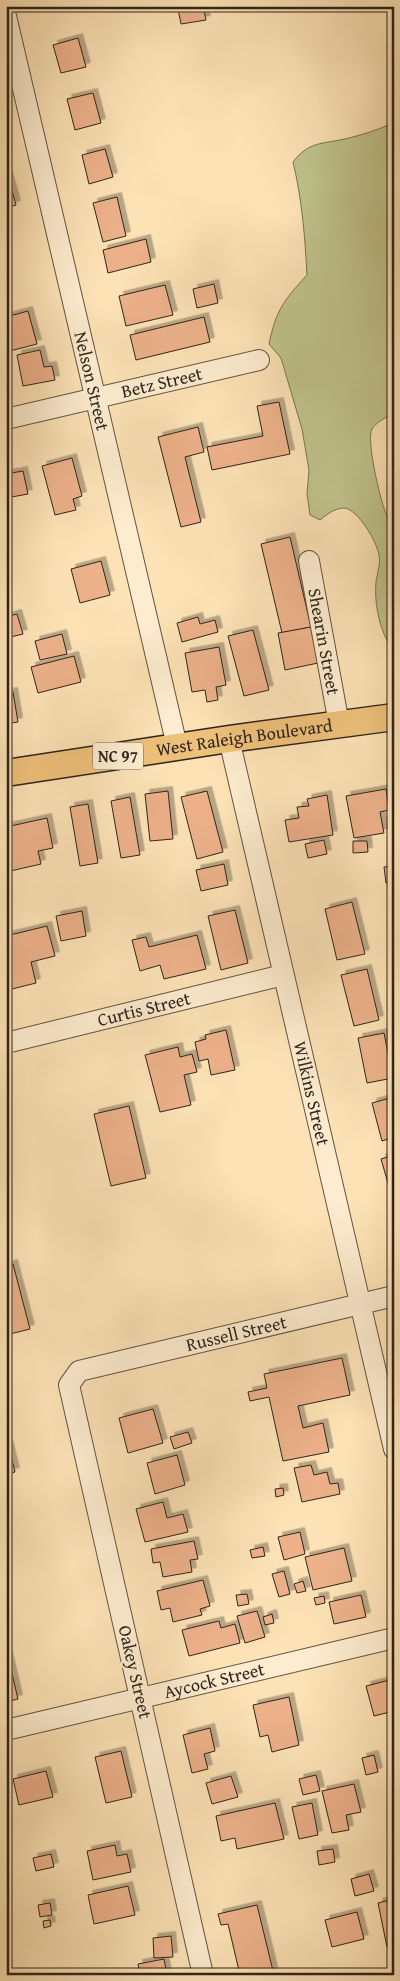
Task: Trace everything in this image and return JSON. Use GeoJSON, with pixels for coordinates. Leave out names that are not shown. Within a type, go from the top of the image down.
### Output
{"type":"FeatureCollection","features":[{"type":"Feature","properties":{"kind":"main road","name":"West Raleigh Boulevard"},"geometry":{"type":"LineString","coordinates":[[6,773],[177,746],[394,717]]}},
{"type":"Feature","properties":{"kind":"street","name":"Nelson Street"},"geometry":{"type":"LineString","coordinates":[[6,16],[177,746]]}},
{"type":"Feature","properties":{"kind":"street","name":"Betz Street"},"geometry":{"type":"LineString","coordinates":[[6,419],[258,360]]}},
{"type":"Feature","properties":{"kind":"street","name":"Shearin Street"},"geometry":{"type":"LineString","coordinates":[[309,561],[339,724]]}},
{"type":"Feature","properties":{"kind":"street","name":"Wilkins Street"},"geometry":{"type":"LineString","coordinates":[[229,739],[394,1449]]}},
{"type":"Feature","properties":{"kind":"street","name":"Curtis Street"},"geometry":{"type":"LineString","coordinates":[[6,1043],[283,975]]}},
{"type":"Feature","properties":{"kind":"street","name":"Russell Street"},"geometry":{"type":"LineString","coordinates":[[79,1371],[394,1296]]}},
{"type":"Feature","properties":{"kind":"street","name":"Oakey Street"},"geometry":{"type":"LineString","coordinates":[[79,1371],[70,1385],[204,1975]]}},
{"type":"Feature","properties":{"kind":"street","name":"Aycock Street"},"geometry":{"type":"LineString","coordinates":[[6,1730],[394,1638]]}},
{"type":"Feature","properties":{"kind":"green space"},"geometry":{"type":"Polygon","coordinates":[[[394,122],[394,413],[376,424],[372,429],[371,445],[380,494],[386,513],[394,528],[394,651],[385,636],[379,618],[376,582],[379,558],[375,542],[366,527],[355,514],[344,508],[334,510],[320,520],[310,515],[307,494],[309,470],[302,429],[281,358],[269,344],[282,306],[307,275],[303,218],[293,162],[305,150],[317,144],[364,134],[394,122]]]}},
{"type":"Feature","properties":{"kind":"building"},"geometry":{"type":"Polygon","coordinates":[[[189,6],[203,6],[206,20],[181,24],[178,9],[189,6]]]}},
{"type":"Feature","properties":{"kind":"building"},"geometry":{"type":"Polygon","coordinates":[[[78,38],[86,67],[61,73],[53,45],[78,38]]]}},
{"type":"Feature","properties":{"kind":"building"},"geometry":{"type":"Polygon","coordinates":[[[93,93],[101,123],[75,130],[67,99],[93,93]]]}},
{"type":"Feature","properties":{"kind":"building"},"geometry":{"type":"Polygon","coordinates":[[[105,149],[113,177],[89,184],[82,155],[105,149]]]}},
{"type":"Feature","properties":{"kind":"building"},"geometry":{"type":"Polygon","coordinates":[[[6,176],[8,176],[16,205],[6,208],[6,176]]]}},
{"type":"Feature","properties":{"kind":"building"},"geometry":{"type":"Polygon","coordinates":[[[117,197],[126,236],[103,242],[93,203],[117,197]]]}},
{"type":"Feature","properties":{"kind":"building"},"geometry":{"type":"Polygon","coordinates":[[[146,239],[151,262],[108,273],[103,250],[146,239]]]}},
{"type":"Feature","properties":{"kind":"building"},"geometry":{"type":"Polygon","coordinates":[[[214,284],[218,303],[197,308],[193,289],[214,284]]]}},
{"type":"Feature","properties":{"kind":"building"},"geometry":{"type":"Polygon","coordinates":[[[165,285],[173,315],[126,326],[119,296],[165,285]]]}},
{"type":"Feature","properties":{"kind":"building"},"geometry":{"type":"Polygon","coordinates":[[[28,311],[37,344],[6,352],[6,317],[28,311]]]}},
{"type":"Feature","properties":{"kind":"building"},"geometry":{"type":"Polygon","coordinates":[[[204,317],[210,342],[136,360],[130,335],[204,317]]]}},
{"type":"Feature","properties":{"kind":"building"},"geometry":{"type":"Polygon","coordinates":[[[40,350],[44,367],[52,366],[55,380],[23,386],[17,355],[40,350]]]}},
{"type":"Feature","properties":{"kind":"building"},"geometry":{"type":"Polygon","coordinates":[[[279,402],[290,454],[212,470],[207,447],[263,436],[257,406],[279,402]]]}},
{"type":"Feature","properties":{"kind":"building"},"geometry":{"type":"Polygon","coordinates":[[[198,427],[204,452],[185,457],[201,522],[181,527],[158,437],[198,427]]]}},
{"type":"Feature","properties":{"kind":"building"},"geometry":{"type":"Polygon","coordinates":[[[72,458],[82,496],[73,499],[76,510],[55,515],[42,466],[72,458]]]}},
{"type":"Feature","properties":{"kind":"building"},"geometry":{"type":"Polygon","coordinates":[[[23,471],[28,494],[6,498],[6,474],[23,471]]]}},
{"type":"Feature","properties":{"kind":"building"},"geometry":{"type":"Polygon","coordinates":[[[290,537],[311,627],[282,633],[261,544],[290,537]]]}},
{"type":"Feature","properties":{"kind":"building"},"geometry":{"type":"Polygon","coordinates":[[[101,561],[110,595],[80,603],[71,569],[101,561]]]}},
{"type":"Feature","properties":{"kind":"building"},"geometry":{"type":"Polygon","coordinates":[[[17,614],[23,634],[6,638],[6,617],[17,614]]]}},
{"type":"Feature","properties":{"kind":"building"},"geometry":{"type":"Polygon","coordinates":[[[198,617],[200,624],[215,620],[218,632],[182,642],[177,623],[198,617]]]}},
{"type":"Feature","properties":{"kind":"building"},"geometry":{"type":"Polygon","coordinates":[[[311,627],[318,663],[285,670],[278,633],[311,627]]]}},
{"type":"Feature","properties":{"kind":"building"},"geometry":{"type":"Polygon","coordinates":[[[253,630],[269,690],[244,696],[228,636],[253,630]]]}},
{"type":"Feature","properties":{"kind":"building"},"geometry":{"type":"Polygon","coordinates":[[[62,634],[67,654],[40,660],[35,641],[62,634]]]}},
{"type":"Feature","properties":{"kind":"building"},"geometry":{"type":"Polygon","coordinates":[[[219,647],[226,685],[216,687],[218,700],[207,702],[205,690],[192,692],[185,653],[219,647]]]}},
{"type":"Feature","properties":{"kind":"building"},"geometry":{"type":"Polygon","coordinates":[[[74,656],[81,682],[38,693],[31,667],[74,656]]]}},
{"type":"Feature","properties":{"kind":"building"},"geometry":{"type":"Polygon","coordinates":[[[13,692],[18,722],[6,724],[6,693],[13,692]]]}},
{"type":"Feature","properties":{"kind":"building"},"geometry":{"type":"Polygon","coordinates":[[[386,789],[389,810],[380,812],[384,833],[354,838],[346,796],[386,789]]]}},
{"type":"Feature","properties":{"kind":"building"},"geometry":{"type":"Polygon","coordinates":[[[168,791],[173,839],[150,841],[145,794],[168,791]]]}},
{"type":"Feature","properties":{"kind":"building"},"geometry":{"type":"Polygon","coordinates":[[[207,791],[223,852],[197,859],[181,797],[207,791]]]}},
{"type":"Feature","properties":{"kind":"building"},"geometry":{"type":"Polygon","coordinates":[[[327,795],[333,835],[289,842],[285,820],[299,818],[297,807],[309,806],[307,799],[327,795]]]}},
{"type":"Feature","properties":{"kind":"building"},"geometry":{"type":"Polygon","coordinates":[[[130,797],[140,855],[121,858],[111,801],[130,797]]]}},
{"type":"Feature","properties":{"kind":"building"},"geometry":{"type":"Polygon","coordinates":[[[88,804],[98,863],[80,866],[70,807],[88,804]]]}},
{"type":"Feature","properties":{"kind":"building"},"geometry":{"type":"Polygon","coordinates":[[[47,818],[53,848],[38,851],[41,864],[6,872],[6,827],[47,818]]]}},
{"type":"Feature","properties":{"kind":"building"},"geometry":{"type":"Polygon","coordinates":[[[324,840],[327,854],[308,858],[305,844],[324,840]]]}},
{"type":"Feature","properties":{"kind":"building"},"geometry":{"type":"Polygon","coordinates":[[[353,841],[367,841],[368,852],[353,853],[353,841]]]}},
{"type":"Feature","properties":{"kind":"building"},"geometry":{"type":"Polygon","coordinates":[[[224,864],[228,885],[201,891],[196,870],[224,864]]]}},
{"type":"Feature","properties":{"kind":"building"},"geometry":{"type":"Polygon","coordinates":[[[394,866],[394,882],[386,883],[384,867],[394,866]]]}},
{"type":"Feature","properties":{"kind":"building"},"geometry":{"type":"Polygon","coordinates":[[[352,902],[365,954],[337,960],[325,909],[352,902]]]}},
{"type":"Feature","properties":{"kind":"building"},"geometry":{"type":"Polygon","coordinates":[[[235,910],[248,963],[221,970],[208,916],[235,910]]]}},
{"type":"Feature","properties":{"kind":"building"},"geometry":{"type":"Polygon","coordinates":[[[82,911],[86,936],[61,941],[56,916],[82,911]]]}},
{"type":"Feature","properties":{"kind":"building"},"geometry":{"type":"Polygon","coordinates":[[[47,926],[55,956],[31,962],[36,983],[12,989],[6,965],[6,936],[47,926]]]}},
{"type":"Feature","properties":{"kind":"building"},"geometry":{"type":"Polygon","coordinates":[[[197,935],[206,969],[164,979],[160,965],[140,971],[132,940],[146,937],[149,947],[197,935]]]}},
{"type":"Feature","properties":{"kind":"building"},"geometry":{"type":"Polygon","coordinates":[[[367,969],[379,1020],[354,1026],[341,975],[367,969]]]}},
{"type":"Feature","properties":{"kind":"building"},"geometry":{"type":"Polygon","coordinates":[[[226,1030],[235,1070],[211,1075],[208,1059],[199,1061],[195,1042],[206,1039],[205,1035],[226,1030]]]}},
{"type":"Feature","properties":{"kind":"building"},"geometry":{"type":"Polygon","coordinates":[[[384,1033],[393,1078],[367,1083],[358,1038],[384,1033]]]}},
{"type":"Feature","properties":{"kind":"building"},"geometry":{"type":"Polygon","coordinates":[[[178,1047],[180,1057],[192,1054],[197,1072],[184,1075],[191,1105],[160,1112],[145,1055],[178,1047]]]}},
{"type":"Feature","properties":{"kind":"building"},"geometry":{"type":"Polygon","coordinates":[[[394,1097],[394,1137],[382,1141],[372,1103],[394,1097]]]}},
{"type":"Feature","properties":{"kind":"building"},"geometry":{"type":"Polygon","coordinates":[[[129,1106],[146,1178],[111,1186],[94,1114],[129,1106]]]}},
{"type":"Feature","properties":{"kind":"building"},"geometry":{"type":"Polygon","coordinates":[[[394,1155],[394,1204],[381,1159],[394,1155]]]}},
{"type":"Feature","properties":{"kind":"building"},"geometry":{"type":"Polygon","coordinates":[[[13,1264],[30,1329],[6,1335],[6,1266],[13,1264]]]}},
{"type":"Feature","properties":{"kind":"building"},"geometry":{"type":"Polygon","coordinates":[[[342,1358],[350,1395],[298,1406],[303,1428],[323,1423],[329,1452],[283,1461],[269,1397],[250,1401],[248,1392],[267,1388],[264,1374],[342,1358]]]}},
{"type":"Feature","properties":{"kind":"building"},"geometry":{"type":"Polygon","coordinates":[[[153,1409],[163,1443],[128,1453],[119,1418],[153,1409]]]}},
{"type":"Feature","properties":{"kind":"building"},"geometry":{"type":"Polygon","coordinates":[[[188,1432],[192,1443],[174,1449],[170,1437],[188,1432]]]}},
{"type":"Feature","properties":{"kind":"building"},"geometry":{"type":"Polygon","coordinates":[[[6,1436],[15,1472],[6,1474],[6,1436]]]}},
{"type":"Feature","properties":{"kind":"building"},"geometry":{"type":"Polygon","coordinates":[[[177,1455],[185,1485],[155,1494],[147,1463],[177,1455]]]}},
{"type":"Feature","properties":{"kind":"building"},"geometry":{"type":"Polygon","coordinates":[[[311,1465],[314,1475],[327,1472],[330,1484],[338,1483],[340,1494],[302,1502],[294,1468],[311,1465]]]}},
{"type":"Feature","properties":{"kind":"building"},"geometry":{"type":"Polygon","coordinates":[[[283,1488],[284,1495],[276,1497],[275,1489],[283,1488]]]}},
{"type":"Feature","properties":{"kind":"building"},"geometry":{"type":"Polygon","coordinates":[[[163,1502],[167,1518],[183,1514],[188,1532],[145,1542],[136,1509],[163,1502]]]}},
{"type":"Feature","properties":{"kind":"building"},"geometry":{"type":"Polygon","coordinates":[[[300,1532],[305,1554],[284,1560],[278,1537],[300,1532]]]}},
{"type":"Feature","properties":{"kind":"building"},"geometry":{"type":"Polygon","coordinates":[[[194,1541],[198,1559],[190,1560],[192,1572],[163,1577],[160,1562],[153,1563],[151,1549],[194,1541]]]}},
{"type":"Feature","properties":{"kind":"building"},"geometry":{"type":"Polygon","coordinates":[[[263,1547],[265,1556],[252,1558],[250,1550],[263,1547]]]}},
{"type":"Feature","properties":{"kind":"building"},"geometry":{"type":"Polygon","coordinates":[[[344,1548],[352,1581],[313,1590],[305,1557],[344,1548]]]}},
{"type":"Feature","properties":{"kind":"building"},"geometry":{"type":"Polygon","coordinates":[[[284,1571],[290,1594],[279,1597],[272,1574],[284,1571]]]}},
{"type":"Feature","properties":{"kind":"building"},"geometry":{"type":"Polygon","coordinates":[[[203,1580],[210,1606],[200,1609],[202,1615],[173,1622],[170,1608],[161,1610],[157,1591],[203,1580]]]}},
{"type":"Feature","properties":{"kind":"building"},"geometry":{"type":"Polygon","coordinates":[[[303,1581],[306,1591],[297,1593],[294,1584],[303,1581]]]}},
{"type":"Feature","properties":{"kind":"building"},"geometry":{"type":"Polygon","coordinates":[[[247,1594],[249,1604],[238,1606],[236,1595],[247,1594]]]}},
{"type":"Feature","properties":{"kind":"building"},"geometry":{"type":"Polygon","coordinates":[[[361,1595],[366,1617],[334,1624],[329,1602],[361,1595]]]}},
{"type":"Feature","properties":{"kind":"building"},"geometry":{"type":"Polygon","coordinates":[[[324,1596],[325,1603],[316,1605],[314,1598],[324,1596]]]}},
{"type":"Feature","properties":{"kind":"building"},"geometry":{"type":"Polygon","coordinates":[[[257,1611],[265,1637],[245,1643],[237,1616],[257,1611]]]}},
{"type":"Feature","properties":{"kind":"building"},"geometry":{"type":"Polygon","coordinates":[[[272,1614],[274,1623],[265,1625],[263,1617],[272,1614]]]}},
{"type":"Feature","properties":{"kind":"building"},"geometry":{"type":"Polygon","coordinates":[[[219,1621],[221,1628],[235,1624],[240,1643],[189,1656],[182,1630],[219,1621]]]}},
{"type":"Feature","properties":{"kind":"building"},"geometry":{"type":"Polygon","coordinates":[[[6,1648],[18,1699],[6,1702],[6,1648]]]}},
{"type":"Feature","properties":{"kind":"building"},"geometry":{"type":"Polygon","coordinates":[[[394,1679],[394,1711],[374,1716],[366,1686],[394,1679]]]}},
{"type":"Feature","properties":{"kind":"building"},"geometry":{"type":"Polygon","coordinates":[[[289,1697],[299,1745],[272,1752],[268,1735],[260,1737],[253,1705],[289,1697]]]}},
{"type":"Feature","properties":{"kind":"building"},"geometry":{"type":"Polygon","coordinates":[[[210,1728],[215,1751],[204,1754],[208,1769],[192,1773],[183,1735],[210,1728]]]}},
{"type":"Feature","properties":{"kind":"building"},"geometry":{"type":"Polygon","coordinates":[[[121,1751],[132,1797],[106,1803],[95,1757],[121,1751]]]}},
{"type":"Feature","properties":{"kind":"building"},"geometry":{"type":"Polygon","coordinates":[[[374,1755],[378,1772],[366,1775],[362,1758],[374,1755]]]}},
{"type":"Feature","properties":{"kind":"building"},"geometry":{"type":"Polygon","coordinates":[[[46,1771],[53,1797],[19,1805],[13,1779],[46,1771]]]}},
{"type":"Feature","properties":{"kind":"building"},"geometry":{"type":"Polygon","coordinates":[[[316,1775],[320,1791],[303,1795],[299,1779],[316,1775]]]}},
{"type":"Feature","properties":{"kind":"building"},"geometry":{"type":"Polygon","coordinates":[[[231,1776],[238,1797],[212,1804],[206,1783],[231,1776]]]}},
{"type":"Feature","properties":{"kind":"building"},"geometry":{"type":"Polygon","coordinates":[[[354,1784],[361,1812],[346,1815],[349,1830],[332,1833],[322,1791],[354,1784]]]}},
{"type":"Feature","properties":{"kind":"building"},"geometry":{"type":"Polygon","coordinates":[[[275,1803],[284,1839],[237,1849],[235,1838],[221,1841],[216,1816],[275,1803]]]}},
{"type":"Feature","properties":{"kind":"building"},"geometry":{"type":"Polygon","coordinates":[[[312,1803],[318,1835],[299,1839],[292,1807],[312,1803]]]}},
{"type":"Feature","properties":{"kind":"building"},"geometry":{"type":"Polygon","coordinates":[[[115,1845],[117,1856],[127,1854],[131,1872],[93,1880],[87,1851],[115,1845]]]}},
{"type":"Feature","properties":{"kind":"building"},"geometry":{"type":"Polygon","coordinates":[[[333,1849],[335,1862],[319,1865],[317,1851],[333,1849]]]}},
{"type":"Feature","properties":{"kind":"building"},"geometry":{"type":"Polygon","coordinates":[[[51,1854],[54,1867],[36,1871],[33,1858],[51,1854]]]}},
{"type":"Feature","properties":{"kind":"building"},"geometry":{"type":"Polygon","coordinates":[[[369,1874],[374,1891],[355,1896],[351,1879],[369,1874]]]}},
{"type":"Feature","properties":{"kind":"building"},"geometry":{"type":"Polygon","coordinates":[[[128,1886],[135,1915],[94,1924],[88,1895],[128,1886]]]}},
{"type":"Feature","properties":{"kind":"building"},"geometry":{"type":"Polygon","coordinates":[[[394,1899],[394,1946],[387,1947],[378,1903],[394,1899]]]}},
{"type":"Feature","properties":{"kind":"building"},"geometry":{"type":"Polygon","coordinates":[[[50,1903],[52,1915],[40,1917],[38,1905],[50,1903]]]}},
{"type":"Feature","properties":{"kind":"building"},"geometry":{"type":"Polygon","coordinates":[[[257,1905],[274,1975],[240,1975],[228,1924],[221,1925],[218,1914],[257,1905]]]}},
{"type":"Feature","properties":{"kind":"building"},"geometry":{"type":"Polygon","coordinates":[[[357,1912],[364,1939],[332,1947],[325,1920],[357,1912]]]}},
{"type":"Feature","properties":{"kind":"building"},"geometry":{"type":"Polygon","coordinates":[[[50,1920],[51,1926],[44,1928],[43,1921],[50,1920]]]}},
{"type":"Feature","properties":{"kind":"building"},"geometry":{"type":"Polygon","coordinates":[[[171,1936],[173,1957],[154,1958],[153,1938],[171,1936]]]}},
{"type":"Feature","properties":{"kind":"building"},"geometry":{"type":"Polygon","coordinates":[[[164,1959],[167,1975],[140,1975],[138,1964],[164,1959]]]}}]}
